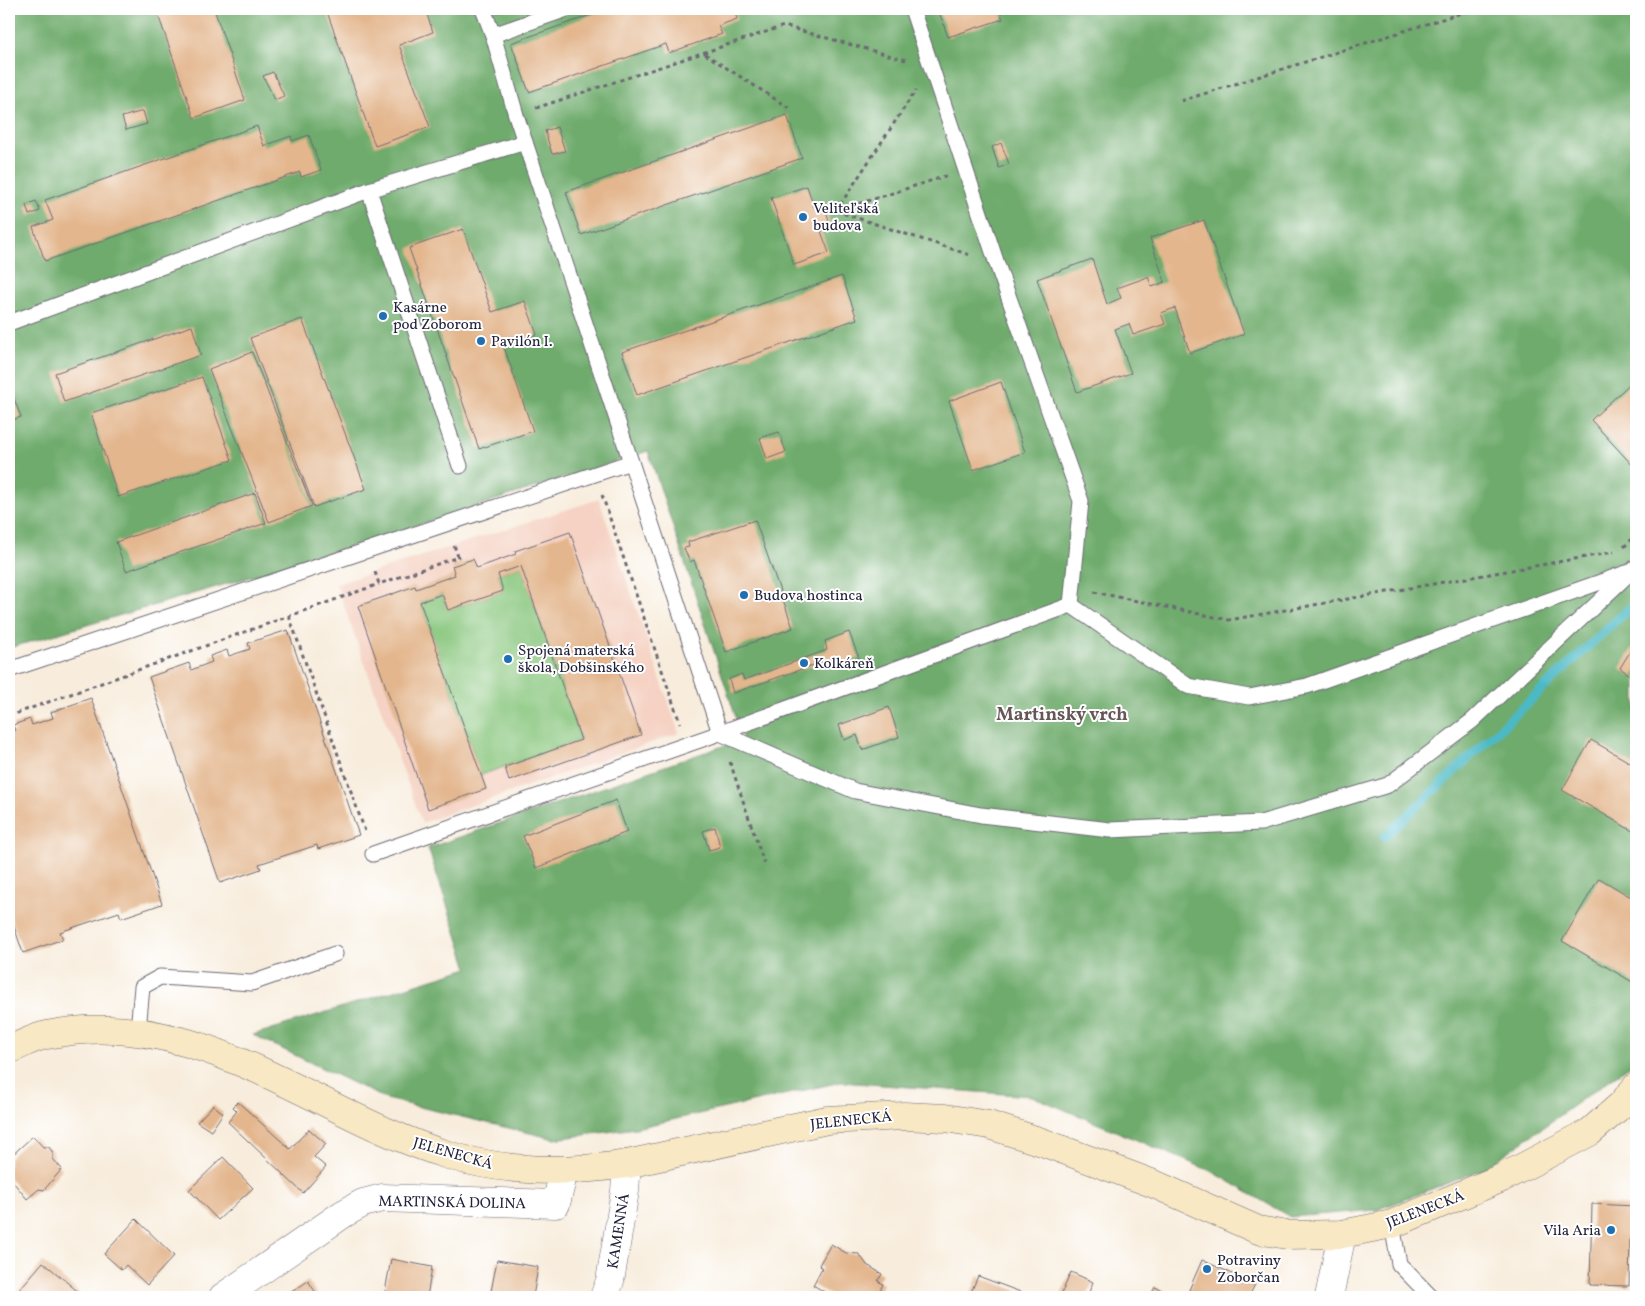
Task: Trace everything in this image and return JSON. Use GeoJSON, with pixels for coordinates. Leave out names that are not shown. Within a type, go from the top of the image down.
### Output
{"type":"FeatureCollection","features":[{"type":"Feature","properties":{"kind":"street","name":"JELENECKÁ"},"geometry":{"type":"LineString","coordinates":[[9,1050],[45,1035],[94,1028],[138,1030],[176,1039],[229,1057],[368,1123],[448,1155],[489,1165],[526,1170],[564,1171],[627,1164],[827,1120],[904,1116],[945,1118],[989,1125],[1042,1142],[1154,1184],[1258,1230],[1287,1235],[1342,1234],[1392,1224],[1502,1178],[1590,1132],[1621,1106],[1636,1087]]}},
{"type":"Feature","properties":{"kind":"street","name":"KAMENNÁ"},"geometry":{"type":"LineString","coordinates":[[604,1297],[610,1281],[627,1164]]}},
{"type":"Feature","properties":{"kind":"street","name":"MARTINSKÁ DOLINA"},"geometry":{"type":"LineString","coordinates":[[223,1297],[343,1214],[363,1203],[382,1198],[556,1204],[564,1171]]}},
{"type":"Feature","properties":{"kind":"street"},"geometry":{"type":"LineString","coordinates":[[1329,1297],[1342,1234]]}},
{"type":"Feature","properties":{"kind":"lane"},"geometry":{"type":"LineString","coordinates":[[483,9],[493,35],[516,115],[720,733],[854,790],[981,815],[1110,830],[1261,823],[1388,785],[1472,721],[1634,569]]}},
{"type":"Feature","properties":{"kind":"lane"},"geometry":{"type":"LineString","coordinates":[[493,35],[567,9]]}},
{"type":"Feature","properties":{"kind":"lane"},"geometry":{"type":"LineString","coordinates":[[912,9],[998,264],[1081,501],[1071,606]]}},
{"type":"Feature","properties":{"kind":"lane"},"geometry":{"type":"LineString","coordinates":[[9,323],[369,190],[525,142]]}},
{"type":"Feature","properties":{"kind":"lane"},"geometry":{"type":"LineString","coordinates":[[369,190],[460,466]]}},
{"type":"Feature","properties":{"kind":"lane"},"geometry":{"type":"LineString","coordinates":[[9,670],[631,462]]}},
{"type":"Feature","properties":{"kind":"lane"},"geometry":{"type":"LineString","coordinates":[[1071,606],[1188,686],[1249,697],[1307,686],[1634,569]]}},
{"type":"Feature","properties":{"kind":"lane"},"geometry":{"type":"LineString","coordinates":[[373,854],[720,733],[1071,606]]}},
{"type":"Feature","properties":{"kind":"lane"},"geometry":{"type":"LineString","coordinates":[[138,1030],[142,987],[160,977],[252,983],[335,954]]}},
{"type":"Feature","properties":{"kind":"lane"},"geometry":{"type":"LineString","coordinates":[[1392,1224],[1399,1264],[1431,1297]]}},
{"type":"Feature","properties":{"kind":"path"},"geometry":{"type":"LineString","coordinates":[[1181,101],[1474,9]]}},
{"type":"Feature","properties":{"kind":"path"},"geometry":{"type":"LineString","coordinates":[[516,115],[784,26],[931,67],[836,210]]}},
{"type":"Feature","properties":{"kind":"path"},"geometry":{"type":"LineString","coordinates":[[705,53],[788,108]]}},
{"type":"Feature","properties":{"kind":"path"},"geometry":{"type":"LineString","coordinates":[[836,210],[966,170]]}},
{"type":"Feature","properties":{"kind":"path"},"geometry":{"type":"LineString","coordinates":[[836,210],[998,264]]}},
{"type":"Feature","properties":{"kind":"path"},"geometry":{"type":"LineString","coordinates":[[592,497],[602,494],[682,731],[715,718]]}},
{"type":"Feature","properties":{"kind":"path"},"geometry":{"type":"LineString","coordinates":[[1073,587],[1229,620],[1620,551],[1636,535]]}},
{"type":"Feature","properties":{"kind":"path"},"geometry":{"type":"LineString","coordinates":[[9,716],[458,557],[453,543]]}},
{"type":"Feature","properties":{"kind":"path"},"geometry":{"type":"LineString","coordinates":[[368,550],[379,584]]}},
{"type":"Feature","properties":{"kind":"path"},"geometry":{"type":"LineString","coordinates":[[289,616],[373,854]]}},
{"type":"Feature","properties":{"kind":"path"},"geometry":{"type":"LineString","coordinates":[[720,733],[764,863]]}},
{"type":"Feature","properties":{"kind":"shaded area","name":"Spojená materská škola, Dobšinského"},"geometry":{"type":"Polygon","coordinates":[[[599,499],[679,733],[422,823],[336,584],[599,499]]]}},
{"type":"Feature","properties":{"kind":"green space"},"geometry":{"type":"Polygon","coordinates":[[[9,9],[1636,9],[1636,1057],[1632,1064],[1484,1169],[1377,1210],[1290,1217],[1213,1172],[1032,1096],[841,1082],[636,1128],[555,1139],[386,1099],[253,1035],[468,968],[428,848],[743,739],[648,451],[325,555],[9,648],[9,9]]]}},
{"type":"Feature","properties":{"kind":"green space"},"geometry":{"type":"Polygon","coordinates":[[[521,566],[581,740],[481,775],[420,602],[442,594],[448,610],[503,591],[498,574],[521,566]]]}},
{"type":"Feature","properties":{"kind":"building"},"geometry":{"type":"Polygon","coordinates":[[[156,9],[214,9],[245,100],[194,118],[156,9]]]}},
{"type":"Feature","properties":{"kind":"building"},"geometry":{"type":"Polygon","coordinates":[[[326,9],[425,9],[433,32],[399,45],[430,127],[375,146],[326,9]]]}},
{"type":"Feature","properties":{"kind":"building"},"geometry":{"type":"Polygon","coordinates":[[[608,9],[734,9],[737,19],[718,26],[722,34],[669,53],[666,44],[529,92],[511,43],[608,9]]]}},
{"type":"Feature","properties":{"kind":"building"},"geometry":{"type":"Polygon","coordinates":[[[938,9],[999,9],[1003,19],[948,37],[938,9]]]}},
{"type":"Feature","properties":{"kind":"building"},"geometry":{"type":"Polygon","coordinates":[[[273,72],[284,96],[275,100],[263,76],[273,72]]]}},
{"type":"Feature","properties":{"kind":"building"},"geometry":{"type":"Polygon","coordinates":[[[143,111],[147,124],[126,130],[122,117],[143,111]]]}},
{"type":"Feature","properties":{"kind":"building"},"geometry":{"type":"Polygon","coordinates":[[[787,115],[802,158],[581,235],[566,192],[787,115]]]}},
{"type":"Feature","properties":{"kind":"building"},"geometry":{"type":"Polygon","coordinates":[[[257,126],[264,146],[291,136],[292,141],[309,135],[321,170],[301,177],[300,172],[45,261],[33,227],[53,220],[45,200],[257,126]]]}},
{"type":"Feature","properties":{"kind":"building"},"geometry":{"type":"Polygon","coordinates":[[[557,127],[565,151],[552,154],[545,131],[557,127]]]}},
{"type":"Feature","properties":{"kind":"building"},"geometry":{"type":"Polygon","coordinates":[[[1001,143],[1009,164],[999,168],[992,147],[1001,143]]]}},
{"type":"Feature","properties":{"kind":"building","name":"Veliteľská budova"},"geometry":{"type":"Polygon","coordinates":[[[807,186],[814,207],[824,204],[831,227],[821,231],[829,253],[794,265],[771,198],[807,186]]]}},
{"type":"Feature","properties":{"kind":"building"},"geometry":{"type":"Polygon","coordinates":[[[36,201],[40,211],[29,215],[26,205],[36,201]]]}},
{"type":"Feature","properties":{"kind":"building"},"geometry":{"type":"Polygon","coordinates":[[[1204,220],[1244,334],[1190,353],[1175,308],[1161,313],[1165,324],[1133,335],[1129,324],[1115,329],[1131,373],[1077,392],[1037,279],[1092,259],[1107,304],[1121,298],[1117,288],[1148,277],[1152,287],[1165,282],[1150,238],[1204,220]]]}},
{"type":"Feature","properties":{"kind":"building","name":"Pavilón I."},"geometry":{"type":"Polygon","coordinates":[[[463,229],[492,312],[525,301],[537,335],[504,347],[533,431],[479,449],[409,248],[463,229]]]}},
{"type":"Feature","properties":{"kind":"building"},"geometry":{"type":"Polygon","coordinates":[[[842,276],[857,319],[637,395],[622,352],[842,276]]]}},
{"type":"Feature","properties":{"kind":"building"},"geometry":{"type":"Polygon","coordinates":[[[302,319],[366,489],[314,507],[250,338],[302,319]]]}},
{"type":"Feature","properties":{"kind":"building"},"geometry":{"type":"Polygon","coordinates":[[[192,326],[201,355],[64,402],[55,373],[192,326]]]}},
{"type":"Feature","properties":{"kind":"building"},"geometry":{"type":"Polygon","coordinates":[[[252,352],[312,506],[269,522],[209,369],[252,352]]]}},
{"type":"Feature","properties":{"kind":"building"},"geometry":{"type":"Polygon","coordinates":[[[202,377],[232,460],[118,497],[91,413],[202,377]]]}},
{"type":"Feature","properties":{"kind":"building"},"geometry":{"type":"Polygon","coordinates":[[[1636,378],[1636,469],[1591,420],[1636,378]]]}},
{"type":"Feature","properties":{"kind":"building"},"geometry":{"type":"Polygon","coordinates":[[[1001,382],[1025,452],[973,470],[949,401],[1001,382]]]}},
{"type":"Feature","properties":{"kind":"building"},"geometry":{"type":"Polygon","coordinates":[[[9,389],[21,417],[9,421],[9,389]]]}},
{"type":"Feature","properties":{"kind":"building"},"geometry":{"type":"Polygon","coordinates":[[[779,432],[786,452],[767,459],[760,438],[779,432]]]}},
{"type":"Feature","properties":{"kind":"building"},"geometry":{"type":"Polygon","coordinates":[[[255,493],[266,523],[126,571],[116,542],[255,493]]]}},
{"type":"Feature","properties":{"kind":"building","name":"Budova hostinca"},"geometry":{"type":"Polygon","coordinates":[[[755,520],[793,628],[726,652],[694,560],[690,562],[684,548],[689,547],[688,542],[755,520]]]}},
{"type":"Feature","properties":{"kind":"building"},"geometry":{"type":"Polygon","coordinates":[[[570,532],[641,735],[509,781],[505,767],[581,740],[521,566],[498,574],[503,591],[448,610],[442,594],[420,602],[486,789],[428,809],[358,606],[415,586],[416,589],[455,575],[452,566],[473,559],[477,568],[516,554],[515,551],[570,532]]]}},
{"type":"Feature","properties":{"kind":"building"},"geometry":{"type":"Polygon","coordinates":[[[288,630],[359,835],[318,849],[317,845],[259,864],[261,869],[220,883],[149,677],[189,663],[191,670],[212,662],[210,656],[227,650],[229,656],[250,649],[248,643],[288,630]]]}},
{"type":"Feature","properties":{"kind":"building","name":"Kolkáreň"},"geometry":{"type":"Polygon","coordinates":[[[849,632],[859,658],[834,667],[831,659],[733,693],[729,679],[742,674],[744,680],[827,650],[825,641],[849,632]]]}},
{"type":"Feature","properties":{"kind":"building"},"geometry":{"type":"Polygon","coordinates":[[[1636,642],[1636,672],[1633,677],[1620,668],[1636,642]]]}},
{"type":"Feature","properties":{"kind":"building"},"geometry":{"type":"Polygon","coordinates":[[[91,698],[162,904],[121,918],[119,912],[60,932],[63,939],[23,953],[9,912],[9,734],[15,731],[13,725],[30,719],[32,725],[53,718],[51,712],[91,698]]]}},
{"type":"Feature","properties":{"kind":"building"},"geometry":{"type":"Polygon","coordinates":[[[889,707],[899,737],[862,750],[857,735],[844,740],[839,725],[889,707]]]}},
{"type":"Feature","properties":{"kind":"building"},"geometry":{"type":"Polygon","coordinates":[[[1591,740],[1636,766],[1636,833],[1562,790],[1591,740]]]}},
{"type":"Feature","properties":{"kind":"building"},"geometry":{"type":"Polygon","coordinates":[[[616,800],[627,832],[536,868],[523,836],[616,800]]]}},
{"type":"Feature","properties":{"kind":"building"},"geometry":{"type":"Polygon","coordinates":[[[715,827],[720,847],[709,850],[703,831],[715,827]]]}},
{"type":"Feature","properties":{"kind":"building"},"geometry":{"type":"Polygon","coordinates":[[[1599,878],[1636,900],[1636,984],[1562,941],[1599,878]]]}},
{"type":"Feature","properties":{"kind":"building"},"geometry":{"type":"Polygon","coordinates":[[[238,1102],[290,1149],[309,1129],[326,1144],[314,1157],[326,1167],[303,1193],[228,1122],[237,1111],[233,1107],[238,1102]]]}},
{"type":"Feature","properties":{"kind":"building"},"geometry":{"type":"Polygon","coordinates":[[[213,1105],[223,1113],[211,1131],[197,1122],[213,1105]]]}},
{"type":"Feature","properties":{"kind":"building"},"geometry":{"type":"Polygon","coordinates":[[[33,1136],[43,1147],[49,1147],[53,1153],[53,1159],[62,1169],[44,1190],[39,1189],[27,1199],[9,1177],[9,1158],[33,1136]]]}},
{"type":"Feature","properties":{"kind":"building"},"geometry":{"type":"Polygon","coordinates":[[[223,1157],[253,1188],[218,1220],[189,1190],[223,1157]]]}},
{"type":"Feature","properties":{"kind":"building"},"geometry":{"type":"Polygon","coordinates":[[[1592,1204],[1636,1206],[1635,1239],[1630,1239],[1629,1286],[1590,1285],[1592,1204]]]}},
{"type":"Feature","properties":{"kind":"building"},"geometry":{"type":"Polygon","coordinates":[[[136,1219],[174,1256],[147,1285],[126,1265],[122,1270],[104,1254],[136,1219]]]}},
{"type":"Feature","properties":{"kind":"building"},"geometry":{"type":"Polygon","coordinates":[[[831,1244],[846,1253],[859,1254],[867,1265],[882,1274],[878,1281],[883,1284],[877,1297],[833,1297],[813,1285],[822,1268],[819,1265],[831,1244]]]}},
{"type":"Feature","properties":{"kind":"building"},"geometry":{"type":"Polygon","coordinates":[[[391,1259],[432,1267],[427,1297],[384,1297],[391,1259]]]}},
{"type":"Feature","properties":{"kind":"building"},"geometry":{"type":"Polygon","coordinates":[[[497,1260],[538,1267],[533,1297],[490,1297],[497,1260]]]}},
{"type":"Feature","properties":{"kind":"building"},"geometry":{"type":"Polygon","coordinates":[[[1202,1260],[1255,1284],[1249,1297],[1186,1297],[1202,1260]]]}},
{"type":"Feature","properties":{"kind":"building"},"geometry":{"type":"Polygon","coordinates":[[[43,1262],[82,1295],[80,1297],[13,1297],[43,1262]]]}},
{"type":"Feature","properties":{"kind":"building"},"geometry":{"type":"Polygon","coordinates":[[[1071,1272],[1093,1282],[1087,1297],[1060,1297],[1071,1272]]]}},
{"type":"Feature","properties":{"kind":"building"},"geometry":{"type":"Polygon","coordinates":[[[978,1276],[1023,1293],[1021,1297],[969,1297],[978,1276]]]}},
{"type":"Feature","properties":{"kind":"building"},"geometry":{"type":"Polygon","coordinates":[[[308,1281],[319,1297],[284,1297],[308,1281]]]}},
{"type":"Feature","properties":{"kind":"building"},"geometry":{"type":"Polygon","coordinates":[[[1155,1287],[1171,1294],[1170,1297],[1150,1297],[1155,1287]]]}},
{"type":"Feature","properties":{"kind":"waterway"},"geometry":{"type":"LineString","coordinates":[[1384,837],[1636,602]]}},
{"type":"Feature","properties":{"kind":"place","name":"Veliteľská budova"},"geometry":{"type":"Point","coordinates":[803,217]}},
{"type":"Feature","properties":{"kind":"place","name":"Kasárne pod Zoborom"},"geometry":{"type":"Point","coordinates":[383,316]}},
{"type":"Feature","properties":{"kind":"place","name":"Pavilón I."},"geometry":{"type":"Point","coordinates":[481,341]}},
{"type":"Feature","properties":{"kind":"place","name":"Budova hostinca"},"geometry":{"type":"Point","coordinates":[744,595]}},
{"type":"Feature","properties":{"kind":"place","name":"Spojená materská škola, Dobšinského"},"geometry":{"type":"Point","coordinates":[508,659]}},
{"type":"Feature","properties":{"kind":"place","name":"Kolkáreň"},"geometry":{"type":"Point","coordinates":[804,663]}},
{"type":"Feature","properties":{"kind":"place","name":"Vila Aria"},"geometry":{"type":"Point","coordinates":[1611,1230]}},
{"type":"Feature","properties":{"kind":"place","name":"Potraviny Zoborčan"},"geometry":{"type":"Point","coordinates":[1207,1269]}},
{"type":"Feature","properties":{"kind":"district","name":"Martinský vrch"},"geometry":{"type":"Point","coordinates":[1062,714]}}]}
